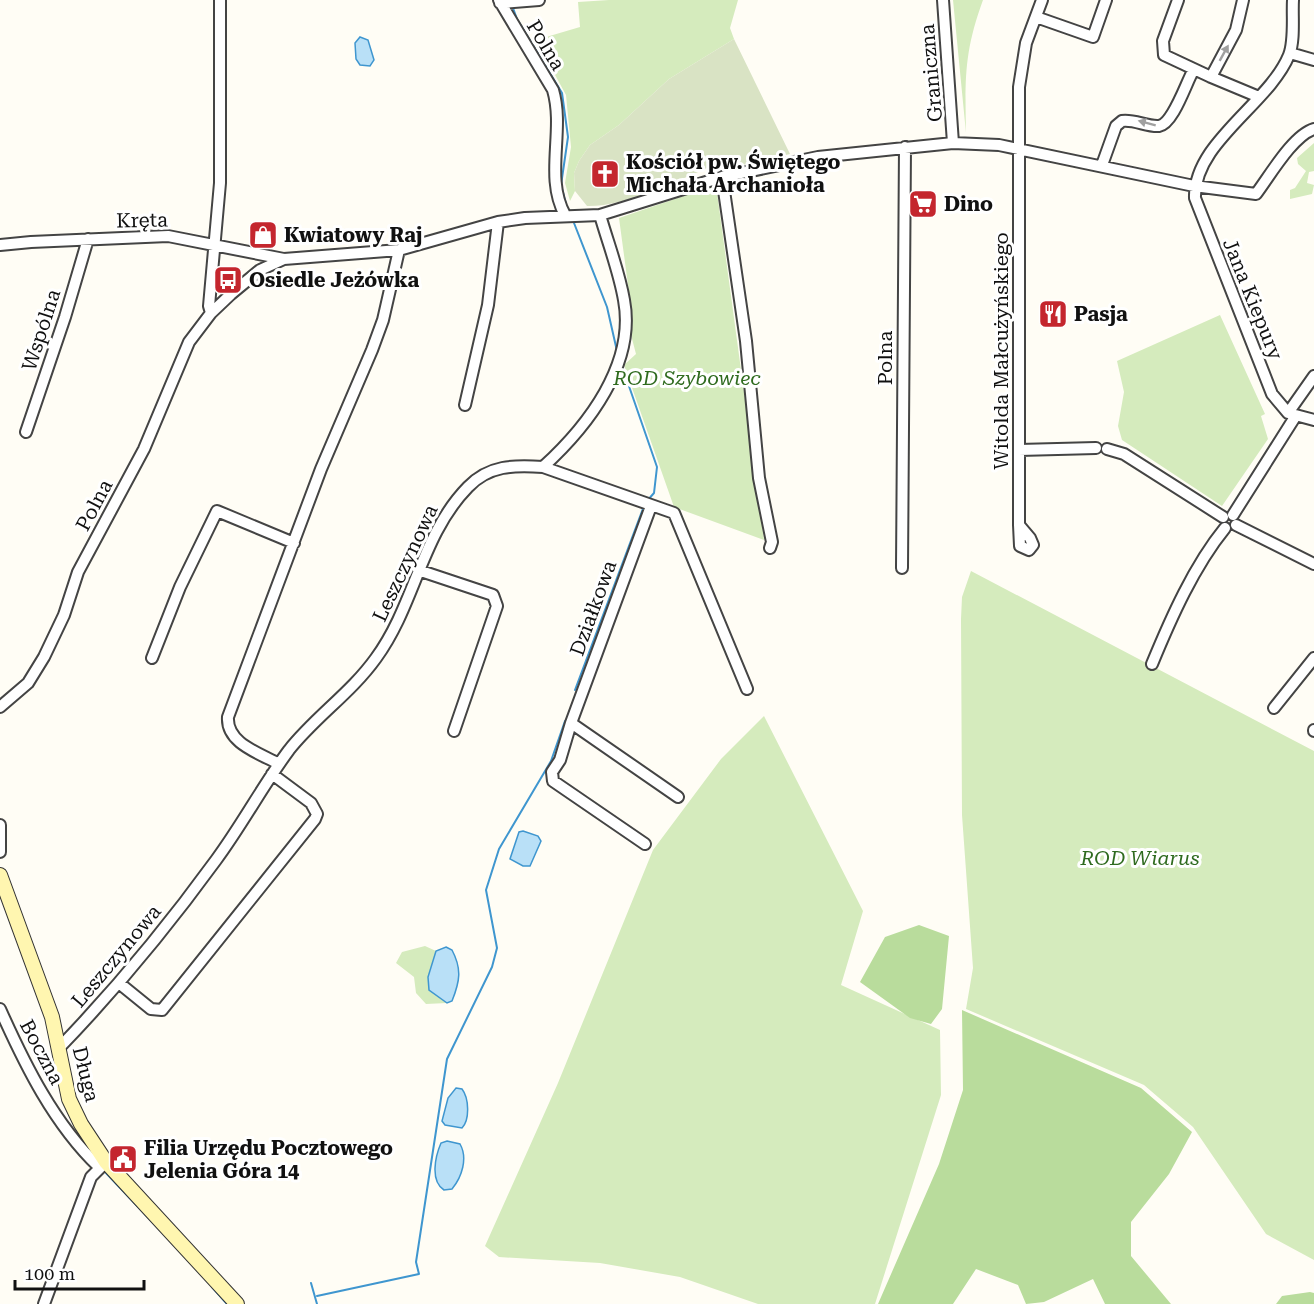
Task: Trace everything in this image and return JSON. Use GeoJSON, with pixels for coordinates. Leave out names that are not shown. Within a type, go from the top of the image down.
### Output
{"type":"FeatureCollection","features":[{"type":"Feature","properties":{"kind":"street"},"geometry":{"type":"LineString","coordinates":[[211,313],[209,306],[220,183],[220,0]]}},
{"type":"Feature","properties":{"kind":"street"},"geometry":{"type":"LineString","coordinates":[[500,2],[538,0]]}},
{"type":"Feature","properties":{"kind":"street","name":"Graniczna"},"geometry":{"type":"LineString","coordinates":[[943,0],[954,143]]}},
{"type":"Feature","properties":{"kind":"street","name":"Witolda Małcużyńskiego"},"geometry":{"type":"LineString","coordinates":[[1019,525],[1021,63],[1042,0]]}},
{"type":"Feature","properties":{"kind":"street"},"geometry":{"type":"LineString","coordinates":[[1036,16],[1093,37],[1106,0]]}},
{"type":"Feature","properties":{"kind":"street"},"geometry":{"type":"LineString","coordinates":[[1178,0],[1162,48],[1164,55],[1193,70],[1259,97]]}},
{"type":"Feature","properties":{"kind":"street"},"geometry":{"type":"LineString","coordinates":[[1211,77],[1236,30],[1243,0]]}},
{"type":"Feature","properties":{"kind":"street"},"geometry":{"type":"LineString","coordinates":[[1194,186],[1206,159],[1279,73],[1290,53],[1293,0]]}},
{"type":"Feature","properties":{"kind":"street","name":"Polna"},"geometry":{"type":"LineString","coordinates":[[500,2],[552,90],[557,107],[556,199],[565,215]]}},
{"type":"Feature","properties":{"kind":"street"},"geometry":{"type":"LineString","coordinates":[[1290,53],[1314,60]]}},
{"type":"Feature","properties":{"kind":"street"},"geometry":{"type":"LineString","coordinates":[[1102,165],[1116,126],[1122,120],[1132,119],[1157,126],[1169,121],[1193,70]]}},
{"type":"Feature","properties":{"kind":"street"},"geometry":{"type":"LineString","coordinates":[[1020,149],[1194,186],[1256,194],[1294,144],[1306,132],[1314,129]]}},
{"type":"Feature","properties":{"kind":"street","name":"Polna"},"geometry":{"type":"LineString","coordinates":[[0,707],[28,682],[44,657],[64,615],[78,572],[144,449],[189,342],[211,313],[260,270],[284,259],[399,250],[498,222],[565,215],[600,215],[722,177],[818,157],[954,143],[1020,149]]}},
{"type":"Feature","properties":{"kind":"street","name":"Polna"},"geometry":{"type":"LineString","coordinates":[[902,568],[905,147]]}},
{"type":"Feature","properties":{"kind":"street"},"geometry":{"type":"LineString","coordinates":[[722,177],[746,341],[759,478],[772,542],[770,548]]}},
{"type":"Feature","properties":{"kind":"street","name":"Jana Kiepury"},"geometry":{"type":"LineString","coordinates":[[1194,186],[1198,212],[1272,394],[1292,415]]}},
{"type":"Feature","properties":{"kind":"street"},"geometry":{"type":"LineString","coordinates":[[600,215],[624,299],[626,332],[623,352],[604,394],[582,424],[543,467],[674,513],[747,689]]}},
{"type":"Feature","properties":{"kind":"street"},"geometry":{"type":"LineString","coordinates":[[465,405],[488,305],[498,222]]}},
{"type":"Feature","properties":{"kind":"street","name":"Kręta"},"geometry":{"type":"LineString","coordinates":[[0,246],[168,236],[214,243],[284,259]]}},
{"type":"Feature","properties":{"kind":"street","name":"Wspólna"},"geometry":{"type":"LineString","coordinates":[[26,432],[88,239]]}},
{"type":"Feature","properties":{"kind":"street"},"geometry":{"type":"LineString","coordinates":[[279,764],[234,739],[227,729],[228,717],[321,469],[376,340],[399,250]]}},
{"type":"Feature","properties":{"kind":"street"},"geometry":{"type":"LineString","coordinates":[[1152,664],[1185,594],[1214,542],[1229,521],[1314,376]]}},
{"type":"Feature","properties":{"kind":"street"},"geometry":{"type":"LineString","coordinates":[[1292,415],[1314,420]]}},
{"type":"Feature","properties":{"kind":"street"},"geometry":{"type":"LineString","coordinates":[[1019,450],[1096,448]]}},
{"type":"Feature","properties":{"kind":"street"},"geometry":{"type":"LineString","coordinates":[[1107,449],[1125,454],[1229,521],[1314,564]]}},
{"type":"Feature","properties":{"kind":"street","name":"Leszczynowa"},"geometry":{"type":"LineString","coordinates":[[58,1048],[119,983],[217,860],[272,774],[305,729],[358,681],[376,658],[392,634],[436,527],[470,484],[493,468],[520,465],[543,467]]}},
{"type":"Feature","properties":{"kind":"street","name":"Działkowa"},"geometry":{"type":"LineString","coordinates":[[645,844],[553,781],[552,772],[560,759],[646,504]]}},
{"type":"Feature","properties":{"kind":"street"},"geometry":{"type":"LineString","coordinates":[[152,658],[180,586],[217,511],[294,543]]}},
{"type":"Feature","properties":{"kind":"street"},"geometry":{"type":"LineString","coordinates":[[418,570],[493,595],[496,599],[496,606],[454,731]]}},
{"type":"Feature","properties":{"kind":"street"},"geometry":{"type":"LineString","coordinates":[[1274,708],[1314,658]]}},
{"type":"Feature","properties":{"kind":"street"},"geometry":{"type":"LineString","coordinates":[[571,723],[678,797]]}},
{"type":"Feature","properties":{"kind":"street"},"geometry":{"type":"LineString","coordinates":[[119,983],[151,1010],[162,1010],[315,819],[317,814],[311,803],[272,774]]}},
{"type":"Feature","properties":{"kind":"street"},"geometry":{"type":"LineString","coordinates":[[0,825],[0,852]]}},
{"type":"Feature","properties":{"kind":"street","name":"Długa"},"geometry":{"type":"LineString","coordinates":[[0,875],[52,1017],[72,1109],[103,1164],[237,1304]]}},
{"type":"Feature","properties":{"kind":"street","name":"Boczna"},"geometry":{"type":"LineString","coordinates":[[0,1009],[20,1053],[58,1117],[79,1148],[103,1164]]}},
{"type":"Feature","properties":{"kind":"street"},"geometry":{"type":"LineString","coordinates":[[44,1304],[91,1177],[103,1164]]}},
{"type":"Feature","properties":{"kind":"green space"},"geometry":{"type":"Polygon","coordinates":[[[738,0],[730,28],[734,39],[669,79],[619,125],[590,145],[574,173],[575,191],[570,201],[565,183],[571,147],[566,95],[536,40],[580,27],[578,2],[738,0]]]}},
{"type":"Feature","properties":{"kind":"green space"},"geometry":{"type":"Polygon","coordinates":[[[953,0],[983,0],[972,35],[967,66],[966,133],[953,0]]]}},
{"type":"Feature","properties":{"kind":"green space"},"geometry":{"type":"Polygon","coordinates":[[[734,39],[790,154],[730,168],[725,160],[712,162],[712,166],[634,198],[587,206],[575,191],[574,173],[590,145],[619,125],[669,79],[734,39]]]}},
{"type":"Feature","properties":{"kind":"green space"},"geometry":{"type":"Polygon","coordinates":[[[1314,143],[1314,171],[1309,172],[1307,183],[1314,185],[1312,194],[1290,199],[1290,190],[1295,188],[1306,171],[1298,164],[1297,158],[1314,143]]]}},
{"type":"Feature","properties":{"kind":"green space","name":"ROD Szybowiec"},"geometry":{"type":"Polygon","coordinates":[[[716,185],[764,540],[674,507],[624,365],[636,354],[631,335],[631,307],[619,218],[716,185]]]}},
{"type":"Feature","properties":{"kind":"green space"},"geometry":{"type":"Polygon","coordinates":[[[1220,315],[1265,414],[1261,416],[1268,439],[1222,506],[1122,440],[1118,426],[1124,392],[1117,361],[1220,315]]]}},
{"type":"Feature","properties":{"kind":"green space","name":"ROD Wiarus"},"geometry":{"type":"Polygon","coordinates":[[[971,571],[1314,751],[1314,1260],[1266,1234],[1193,1127],[1144,1085],[966,1009],[973,968],[962,815],[961,619],[962,597],[971,571]]]}},
{"type":"Feature","properties":{"kind":"green space"},"geometry":{"type":"Polygon","coordinates":[[[764,716],[863,911],[841,985],[940,1030],[941,1095],[875,1304],[758,1304],[680,1277],[600,1263],[499,1257],[485,1246],[558,1083],[653,850],[721,759],[764,716]]]}},
{"type":"Feature","properties":{"kind":"green space"},"geometry":{"type":"Polygon","coordinates":[[[919,925],[949,936],[942,1009],[931,1024],[910,1018],[860,982],[885,937],[919,925]]]}},
{"type":"Feature","properties":{"kind":"green space"},"geometry":{"type":"Polygon","coordinates":[[[425,946],[436,951],[428,977],[429,990],[447,1003],[426,1004],[416,993],[414,977],[396,963],[402,952],[425,946]]]}},
{"type":"Feature","properties":{"kind":"green space"},"geometry":{"type":"Polygon","coordinates":[[[962,1010],[1141,1088],[1192,1132],[1169,1174],[1131,1222],[1131,1256],[1171,1304],[1105,1304],[1093,1279],[1044,1302],[1026,1304],[1018,1285],[976,1269],[953,1304],[878,1304],[939,1164],[963,1090],[962,1010]]]}},
{"type":"Feature","properties":{"kind":"green space"},"geometry":{"type":"Polygon","coordinates":[[[1314,1293],[1314,1304],[1276,1304],[1282,1296],[1314,1293]]]}},
{"type":"Feature","properties":{"kind":"water"},"geometry":{"type":"Polygon","coordinates":[[[360,37],[368,40],[374,60],[370,66],[360,65],[356,59],[355,43],[360,37]]]}},
{"type":"Feature","properties":{"kind":"water"},"geometry":{"type":"Polygon","coordinates":[[[523,831],[538,836],[541,841],[530,866],[523,866],[510,859],[519,832],[523,831]]]}},
{"type":"Feature","properties":{"kind":"water"},"geometry":{"type":"Polygon","coordinates":[[[446,947],[452,950],[459,975],[452,1001],[447,1003],[429,990],[428,977],[436,951],[446,947]]]}},
{"type":"Feature","properties":{"kind":"water"},"geometry":{"type":"Polygon","coordinates":[[[456,1088],[462,1089],[467,1103],[466,1120],[462,1128],[445,1125],[442,1121],[448,1098],[456,1088]]]}},
{"type":"Feature","properties":{"kind":"water"},"geometry":{"type":"Polygon","coordinates":[[[447,1141],[460,1144],[464,1161],[456,1184],[452,1189],[444,1190],[437,1181],[435,1168],[441,1143],[447,1141]]]}},
{"type":"Feature","properties":{"kind":"waterway"},"geometry":{"type":"LineString","coordinates":[[513,8],[517,19],[562,93],[568,137],[561,185],[566,204]]}},
{"type":"Feature","properties":{"kind":"waterway"},"geometry":{"type":"LineString","coordinates":[[574,223],[607,307],[617,351]]}},
{"type":"Feature","properties":{"kind":"waterway"},"geometry":{"type":"LineString","coordinates":[[622,366],[657,467],[654,493],[647,501]]}},
{"type":"Feature","properties":{"kind":"waterway"},"geometry":{"type":"LineString","coordinates":[[575,690],[644,506]]}},
{"type":"Feature","properties":{"kind":"waterway"},"geometry":{"type":"LineString","coordinates":[[317,1296],[419,1274],[416,1262],[447,1059],[492,967],[497,948],[486,890],[499,849],[551,761],[565,721]]}},
{"type":"Feature","properties":{"kind":"waterway"},"geometry":{"type":"LineString","coordinates":[[106,1173],[160,1230]]}},
{"type":"Feature","properties":{"kind":"waterway"},"geometry":{"type":"LineString","coordinates":[[311,1283],[317,1304]]}},
{"type":"Feature","properties":{"kind":"waterway"},"geometry":{"type":"LineString","coordinates":[[212,1287],[227,1304]]}},
{"type":"Feature","properties":{"kind":"place","name":"Kościół pw. Świętego Michała Archanioła"},"geometry":{"type":"Point","coordinates":[605,174]}},
{"type":"Feature","properties":{"kind":"place","name":"Dino"},"geometry":{"type":"Point","coordinates":[923,204]}},
{"type":"Feature","properties":{"kind":"place","name":"Kwiatowy Raj"},"geometry":{"type":"Point","coordinates":[263,235]}},
{"type":"Feature","properties":{"kind":"place","name":"Osiedle Jeżówka"},"geometry":{"type":"Point","coordinates":[228,280]}},
{"type":"Feature","properties":{"kind":"place","name":"Pasja"},"geometry":{"type":"Point","coordinates":[1053,314]}},
{"type":"Feature","properties":{"kind":"place","name":"Filia Urzędu Pocztowego Jelenia Góra 14"},"geometry":{"type":"Point","coordinates":[123,1159]}}]}
